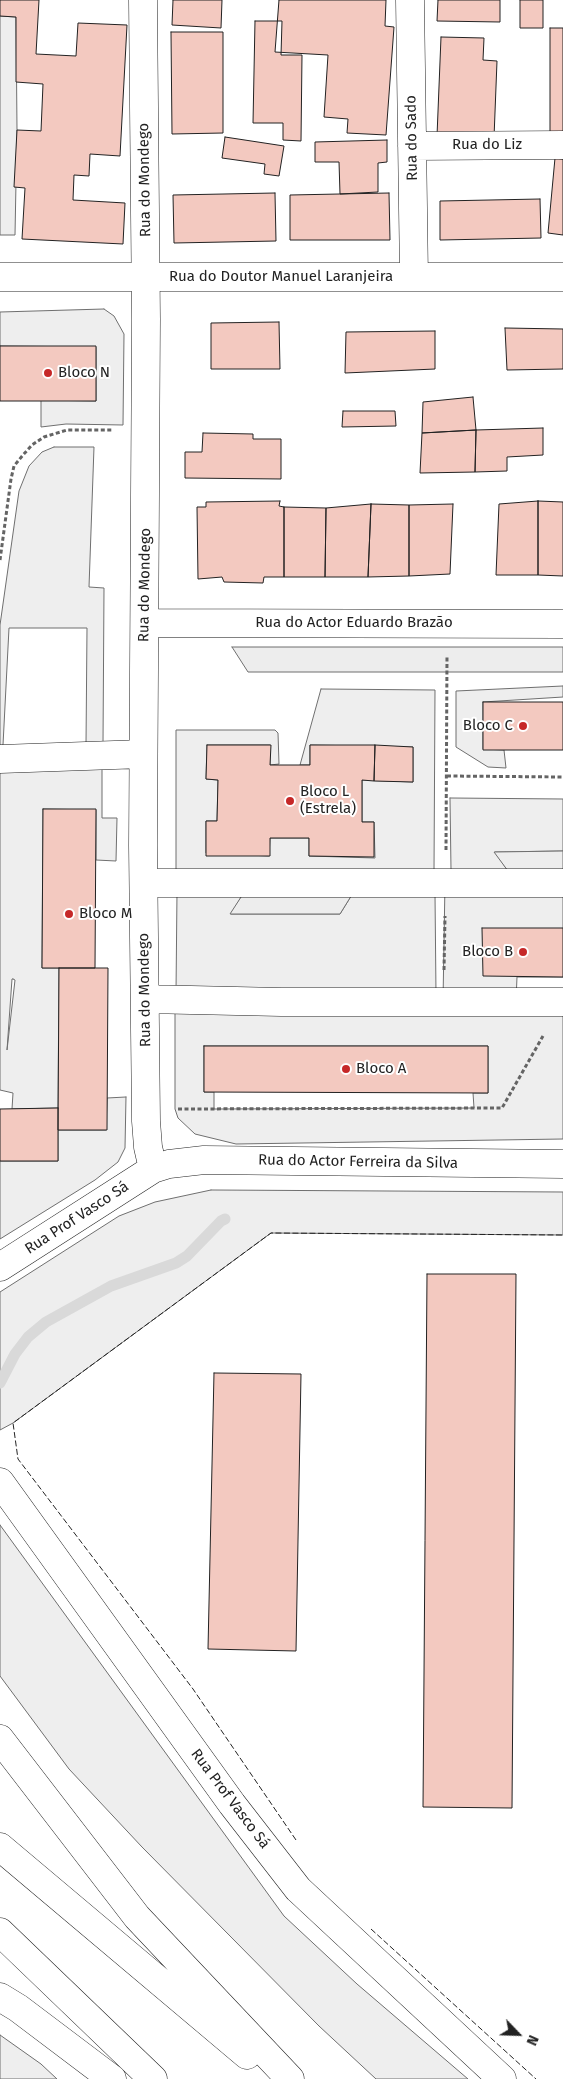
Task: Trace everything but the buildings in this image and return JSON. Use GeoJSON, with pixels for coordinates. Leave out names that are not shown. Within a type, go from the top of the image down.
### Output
{"type":"FeatureCollection","features":[{"type":"Feature","properties":{"kind":"main road","name":"Rua do Mondego"},"geometry":{"type":"LineString","coordinates":[[143,0],[146,277],[143,754],[146,1121],[148,1147],[153,1169]]}},
{"type":"Feature","properties":{"kind":"main road","name":"Rua do Sado"},"geometry":{"type":"LineString","coordinates":[[410,0],[414,277]]}},
{"type":"Feature","properties":{"kind":"main road","name":"Rua do Liz"},"geometry":{"type":"LineString","coordinates":[[412,146],[563,145]]}},
{"type":"Feature","properties":{"kind":"main road","name":"Rua do Doutor Manuel Laranjeira"},"geometry":{"type":"LineString","coordinates":[[0,277],[563,277]]}},
{"type":"Feature","properties":{"kind":"main road","name":"Rua do Actor Eduardo Brazão"},"geometry":{"type":"LineString","coordinates":[[145,623],[563,624]]}},
{"type":"Feature","properties":{"kind":"main road"},"geometry":{"type":"LineString","coordinates":[[0,758],[143,754]]}},
{"type":"Feature","properties":{"kind":"main road"},"geometry":{"type":"LineString","coordinates":[[144,883],[563,883]]}},
{"type":"Feature","properties":{"kind":"main road"},"geometry":{"type":"LineString","coordinates":[[146,999],[563,1002]]}},
{"type":"Feature","properties":{"kind":"main road","name":"Rua do Actor Ferreira da Silva"},"geometry":{"type":"LineString","coordinates":[[153,1169],[169,1164],[204,1160],[563,1164]]}},
{"type":"Feature","properties":{"kind":"main road","name":"Rua Prof Vasco Sá"},"geometry":{"type":"LineString","coordinates":[[0,1267],[153,1169]]}},
{"type":"Feature","properties":{"kind":"main road","name":"Rua Prof Vasco Sá"},"geometry":{"type":"LineString","coordinates":[[0,1482],[232,1804],[298,1889],[502,2079]]}},
{"type":"Feature","properties":{"kind":"main road"},"geometry":{"type":"LineString","coordinates":[[0,1739],[137,1918],[290,2079]]}},
{"type":"Feature","properties":{"kind":"main road"},"geometry":{"type":"LineString","coordinates":[[0,1847],[274,2079]]}},
{"type":"Feature","properties":{"kind":"main road"},"geometry":{"type":"LineString","coordinates":[[0,1932],[153,2079]]}},
{"type":"Feature","properties":{"kind":"main road"},"geometry":{"type":"LineString","coordinates":[[0,1997],[18,2008],[112,2079]]}},
{"type":"Feature","properties":{"kind":"path"},"geometry":{"type":"LineString","coordinates":[[0,560],[14,466],[32,445],[44,437],[67,430],[146,430]]}},
{"type":"Feature","properties":{"kind":"path"},"geometry":{"type":"LineString","coordinates":[[443,1002],[448,623]]}},
{"type":"Feature","properties":{"kind":"path"},"geometry":{"type":"LineString","coordinates":[[447,776],[563,777]]}},
{"type":"Feature","properties":{"kind":"path"},"geometry":{"type":"LineString","coordinates":[[175,1109],[502,1108],[546,1031]]}},
{"type":"Feature","properties":{"kind":"shaded area"},"geometry":{"type":"Polygon","coordinates":[[[0,16],[16,17],[17,130],[15,235],[0,235],[0,16]]]}},
{"type":"Feature","properties":{"kind":"shaded area"},"geometry":{"type":"Polygon","coordinates":[[[104,309],[114,316],[124,334],[123,425],[66,424],[41,427],[41,400],[96,401],[96,347],[0,346],[0,312],[104,309]]]}},
{"type":"Feature","properties":{"kind":"shaded area"},"geometry":{"type":"Polygon","coordinates":[[[54,447],[94,447],[89,587],[104,588],[103,744],[86,744],[87,628],[9,628],[3,745],[0,746],[0,625],[19,491],[29,466],[42,452],[54,447]]]}},
{"type":"Feature","properties":{"kind":"shaded area"},"geometry":{"type":"Polygon","coordinates":[[[232,647],[563,647],[563,672],[248,672],[232,647]]]}},
{"type":"Feature","properties":{"kind":"shaded area"},"geometry":{"type":"Polygon","coordinates":[[[563,686],[563,697],[483,702],[483,749],[504,750],[506,768],[488,767],[456,747],[456,691],[563,686]]]}},
{"type":"Feature","properties":{"kind":"shaded area"},"geometry":{"type":"Polygon","coordinates":[[[321,689],[435,690],[434,872],[176,872],[176,730],[275,730],[278,733],[279,764],[270,765],[270,745],[207,745],[206,779],[218,780],[217,821],[206,821],[206,853],[269,856],[270,838],[309,838],[309,856],[375,858],[374,822],[362,822],[362,780],[413,782],[413,747],[310,745],[310,765],[300,765],[321,689]]]}},
{"type":"Feature","properties":{"kind":"shaded area"},"geometry":{"type":"Polygon","coordinates":[[[102,766],[102,818],[117,818],[116,861],[96,860],[96,810],[43,809],[42,968],[59,968],[58,1108],[12,1109],[13,1093],[0,1090],[0,768],[102,766]],[[12,979],[7,1050],[15,980],[12,979]]]}},
{"type":"Feature","properties":{"kind":"shaded area"},"geometry":{"type":"Polygon","coordinates":[[[450,798],[563,799],[563,851],[495,852],[508,871],[451,870],[450,798]]]}},
{"type":"Feature","properties":{"kind":"shaded area"},"geometry":{"type":"Polygon","coordinates":[[[563,851],[563,870],[508,871],[494,852],[563,851]]]}},
{"type":"Feature","properties":{"kind":"shaded area"},"geometry":{"type":"Polygon","coordinates":[[[445,883],[563,883],[563,977],[517,977],[516,1001],[563,1002],[563,1139],[236,1144],[195,1134],[178,1118],[175,1109],[175,998],[443,1001],[445,883]],[[204,1046],[204,1092],[214,1092],[214,1109],[474,1108],[473,1093],[488,1093],[488,1046],[204,1046]]]}},
{"type":"Feature","properties":{"kind":"shaded area"},"geometry":{"type":"Polygon","coordinates":[[[177,892],[243,894],[231,914],[340,914],[353,893],[435,894],[436,994],[176,992],[177,892]]]}},
{"type":"Feature","properties":{"kind":"shaded area"},"geometry":{"type":"Polygon","coordinates":[[[353,893],[340,914],[230,914],[243,894],[353,893]]]}},
{"type":"Feature","properties":{"kind":"shaded area"},"geometry":{"type":"Polygon","coordinates":[[[126,1097],[125,1148],[118,1162],[95,1180],[0,1239],[0,1161],[58,1161],[58,1130],[106,1130],[107,1098],[126,1097]]]}},
{"type":"Feature","properties":{"kind":"shaded area"},"geometry":{"type":"Polygon","coordinates":[[[211,1190],[563,1192],[563,1235],[271,1233],[13,1423],[0,1430],[0,1292],[119,1216],[155,1202],[211,1190]]]}},
{"type":"Feature","properties":{"kind":"shaded area"},"geometry":{"type":"Polygon","coordinates":[[[0,1525],[284,1916],[357,1984],[468,2079],[376,2079],[319,2026],[142,1847],[69,1769],[0,1676],[0,1525]]]}},
{"type":"Feature","properties":{"kind":"shaded area"},"geometry":{"type":"Polygon","coordinates":[[[0,2035],[41,2064],[57,2079],[0,2079],[0,2035]]]}},
{"type":"Feature","properties":{"kind":"waterway"},"geometry":{"type":"LineString","coordinates":[[0,1383],[15,1354],[28,1337],[46,1322],[111,1286],[176,1263],[187,1256],[225,1219]]}},
{"type":"Feature","properties":{"kind":"fence"},"geometry":{"type":"LineString","coordinates":[[296,1840],[193,1689],[18,1459],[13,1423],[271,1233],[563,1235]]}},
{"type":"Feature","properties":{"kind":"fence"},"geometry":{"type":"LineString","coordinates":[[371,1929],[536,2079]]}},
{"type":"Feature","properties":{"kind":"place","name":"Bloco N"},"geometry":{"type":"Point","coordinates":[48,373]}},
{"type":"Feature","properties":{"kind":"place","name":"Bloco C"},"geometry":{"type":"Point","coordinates":[523,726]}},
{"type":"Feature","properties":{"kind":"place","name":"Bloco L (Estrela)"},"geometry":{"type":"Point","coordinates":[290,801]}},
{"type":"Feature","properties":{"kind":"place","name":"Bloco M"},"geometry":{"type":"Point","coordinates":[69,914]}},
{"type":"Feature","properties":{"kind":"place","name":"Bloco B"},"geometry":{"type":"Point","coordinates":[523,952]}},
{"type":"Feature","properties":{"kind":"place","name":"Bloco A"},"geometry":{"type":"Point","coordinates":[346,1069]}}]}
